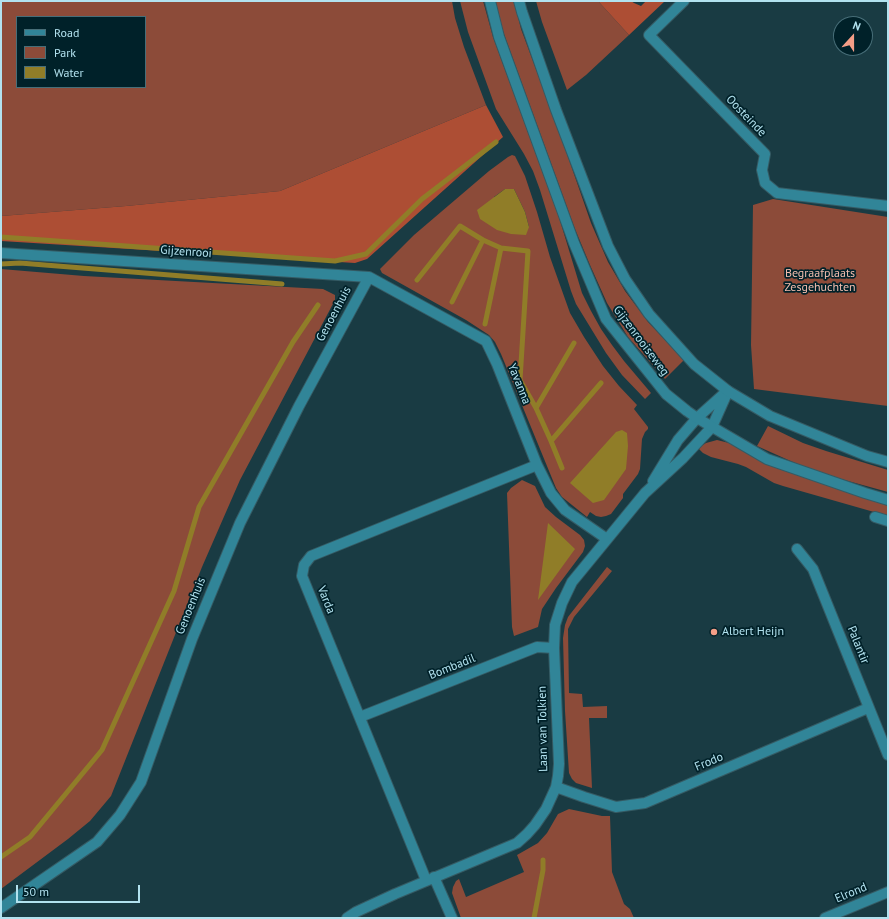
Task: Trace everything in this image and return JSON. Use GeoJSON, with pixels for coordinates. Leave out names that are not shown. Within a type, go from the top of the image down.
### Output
{"type":"FeatureCollection","features":[{"type":"Feature","properties":{"kind":"street","name":"Gijzenrooiseweg"},"geometry":{"type":"LineString","coordinates":[[490,1],[501,44],[574,243],[606,319],[666,394],[687,411],[768,459],[888,500]]}},
{"type":"Feature","properties":{"kind":"street","name":"Gijzenrooiseweg"},"geometry":{"type":"LineString","coordinates":[[520,1],[522,12],[556,110],[608,246],[624,279],[649,314],[694,364],[728,391],[770,416],[867,456],[888,462]]}},
{"type":"Feature","properties":{"kind":"street","name":"Oosteinde"},"geometry":{"type":"LineString","coordinates":[[684,1],[650,35],[765,154],[762,170],[765,183],[777,193],[888,206]]}},
{"type":"Feature","properties":{"kind":"street","name":"Gijzenrooi"},"geometry":{"type":"LineString","coordinates":[[1,253],[369,277]]}},
{"type":"Feature","properties":{"kind":"street","name":"Yavanna"},"geometry":{"type":"LineString","coordinates":[[369,277],[486,341],[497,364],[537,465],[551,493],[566,510],[607,539]]}},
{"type":"Feature","properties":{"kind":"street","name":"Genoenhuis"},"geometry":{"type":"LineString","coordinates":[[1,908],[97,842],[120,815],[141,782],[192,639],[240,523],[299,406],[369,277]]}},
{"type":"Feature","properties":{"kind":"street","name":"Laan van Tolkien"},"geometry":{"type":"LineString","coordinates":[[347,918],[356,912],[430,879],[517,843],[527,834],[542,816],[556,787],[558,764],[554,648],[555,624],[562,603],[572,582],[645,493],[678,440],[698,418],[728,391]]}},
{"type":"Feature","properties":{"kind":"street","name":"Laan van Tolkien"},"geometry":{"type":"LineString","coordinates":[[645,493],[683,458],[712,427],[728,391]]}},
{"type":"Feature","properties":{"kind":"street","name":"Varda"},"geometry":{"type":"LineString","coordinates":[[452,918],[430,879],[360,717],[302,576],[304,565],[311,556],[537,465]]}},
{"type":"Feature","properties":{"kind":"street"},"geometry":{"type":"LineString","coordinates":[[875,517],[888,521]]}},
{"type":"Feature","properties":{"kind":"street","name":"Palantir"},"geometry":{"type":"LineString","coordinates":[[797,549],[813,569],[888,755]]}},
{"type":"Feature","properties":{"kind":"street","name":"Bombadil"},"geometry":{"type":"LineString","coordinates":[[360,717],[537,647],[554,648]]}},
{"type":"Feature","properties":{"kind":"street","name":"Frodo"},"geometry":{"type":"LineString","coordinates":[[556,787],[616,807],[645,803],[868,708]]}},
{"type":"Feature","properties":{"kind":"street","name":"Elrond"},"geometry":{"type":"LineString","coordinates":[[825,918],[888,892]]}},
{"type":"Feature","properties":{"kind":"green space"},"geometry":{"type":"Polygon","coordinates":[[[1,1],[452,1],[455,18],[464,47],[486,105],[280,191],[1,216],[1,1]]]}},
{"type":"Feature","properties":{"kind":"green space"},"geometry":{"type":"Polygon","coordinates":[[[460,1],[483,1],[493,37],[558,214],[582,293],[601,329],[612,345],[651,393],[645,399],[622,375],[606,353],[576,304],[533,171],[496,109],[468,32],[460,1]]]}},
{"type":"Feature","properties":{"kind":"green space"},"geometry":{"type":"Polygon","coordinates":[[[494,1],[514,1],[521,29],[591,223],[608,262],[625,291],[648,322],[684,360],[665,379],[628,337],[607,303],[575,229],[504,34],[494,1]]]}},
{"type":"Feature","properties":{"kind":"green space"},"geometry":{"type":"Polygon","coordinates":[[[536,1],[598,1],[629,35],[586,75],[567,90],[542,22],[536,1]]]}},
{"type":"Feature","properties":{"kind":"green space"},"geometry":{"type":"Polygon","coordinates":[[[512,155],[515,156],[525,176],[550,257],[570,313],[603,366],[637,405],[634,409],[648,427],[642,439],[640,469],[638,474],[623,494],[623,498],[611,514],[606,516],[596,516],[590,512],[587,517],[562,497],[556,488],[501,354],[495,342],[489,335],[466,320],[382,273],[380,269],[414,235],[489,171],[512,155]],[[505,189],[494,197],[529,227],[525,212],[514,189],[505,189]]]}},
{"type":"Feature","properties":{"kind":"green space","name":"Begraafplaats Zesgehuchten"},"geometry":{"type":"Polygon","coordinates":[[[773,199],[888,217],[888,406],[754,389],[751,345],[753,205],[773,199]]]}},
{"type":"Feature","properties":{"kind":"green space"},"geometry":{"type":"Polygon","coordinates":[[[1,269],[84,276],[323,289],[335,295],[335,300],[240,480],[202,567],[111,796],[90,821],[1,889],[1,269]]]}},
{"type":"Feature","properties":{"kind":"green space"},"geometry":{"type":"Polygon","coordinates":[[[768,426],[803,443],[888,470],[888,492],[830,476],[804,467],[757,446],[768,426]]]}},
{"type":"Feature","properties":{"kind":"green space"},"geometry":{"type":"Polygon","coordinates":[[[717,440],[729,443],[798,475],[888,502],[888,516],[774,483],[746,467],[711,457],[703,453],[698,448],[706,443],[717,440]]]}},
{"type":"Feature","properties":{"kind":"green space"},"geometry":{"type":"Polygon","coordinates":[[[522,480],[535,486],[545,507],[580,535],[584,540],[585,546],[583,552],[542,609],[538,627],[514,636],[512,627],[507,493],[522,480]]]}},
{"type":"Feature","properties":{"kind":"green space"},"geometry":{"type":"Polygon","coordinates":[[[607,567],[612,571],[574,617],[568,629],[569,693],[582,694],[583,707],[607,706],[607,718],[589,718],[592,788],[576,783],[569,773],[565,711],[563,638],[568,617],[607,567]]]}},
{"type":"Feature","properties":{"kind":"green space"},"geometry":{"type":"Polygon","coordinates":[[[569,809],[602,816],[610,816],[612,872],[624,904],[630,909],[634,918],[461,918],[452,893],[456,881],[459,879],[466,897],[524,872],[517,855],[538,843],[547,833],[558,814],[569,809]]]}},
{"type":"Feature","properties":{"kind":"shaded area"},"geometry":{"type":"Polygon","coordinates":[[[598,1],[631,1],[641,6],[646,1],[665,1],[629,35],[598,1]]]}},
{"type":"Feature","properties":{"kind":"shaded area"},"geometry":{"type":"Polygon","coordinates":[[[486,105],[503,137],[367,259],[355,263],[1,241],[1,216],[280,191],[486,105]]]}},
{"type":"Feature","properties":{"kind":"water"},"geometry":{"type":"Polygon","coordinates":[[[505,189],[514,189],[525,212],[529,227],[526,235],[511,234],[497,230],[480,219],[477,210],[505,189]]]}},
{"type":"Feature","properties":{"kind":"water"},"geometry":{"type":"Polygon","coordinates":[[[622,430],[627,433],[628,446],[626,469],[604,500],[593,503],[570,483],[616,432],[622,430]]]}},
{"type":"Feature","properties":{"kind":"water"},"geometry":{"type":"Polygon","coordinates":[[[548,523],[575,549],[538,600],[548,523]]]}},
{"type":"Feature","properties":{"kind":"waterway"},"geometry":{"type":"LineString","coordinates":[[1,237],[335,261],[366,254],[422,199],[496,142]]}},
{"type":"Feature","properties":{"kind":"waterway"},"geometry":{"type":"LineString","coordinates":[[417,280],[460,226],[483,240]]}},
{"type":"Feature","properties":{"kind":"waterway"},"geometry":{"type":"LineString","coordinates":[[452,302],[483,240],[501,248]]}},
{"type":"Feature","properties":{"kind":"waterway"},"geometry":{"type":"LineString","coordinates":[[485,324],[501,248],[528,251],[520,380],[536,408]]}},
{"type":"Feature","properties":{"kind":"waterway"},"geometry":{"type":"LineString","coordinates":[[1,264],[20,263],[282,284]]}},
{"type":"Feature","properties":{"kind":"waterway"},"geometry":{"type":"LineString","coordinates":[[1,857],[30,837],[102,750],[174,591],[199,507],[293,342],[318,305]]}},
{"type":"Feature","properties":{"kind":"waterway"},"geometry":{"type":"LineString","coordinates":[[551,441],[536,408],[574,343]]}},
{"type":"Feature","properties":{"kind":"waterway"},"geometry":{"type":"LineString","coordinates":[[562,468],[551,441],[601,383]]}},
{"type":"Feature","properties":{"kind":"waterway"},"geometry":{"type":"LineString","coordinates":[[534,918],[543,870],[543,860]]}},
{"type":"Feature","properties":{"kind":"place","name":"Albert Heijn"},"geometry":{"type":"Point","coordinates":[714,632]}}]}
